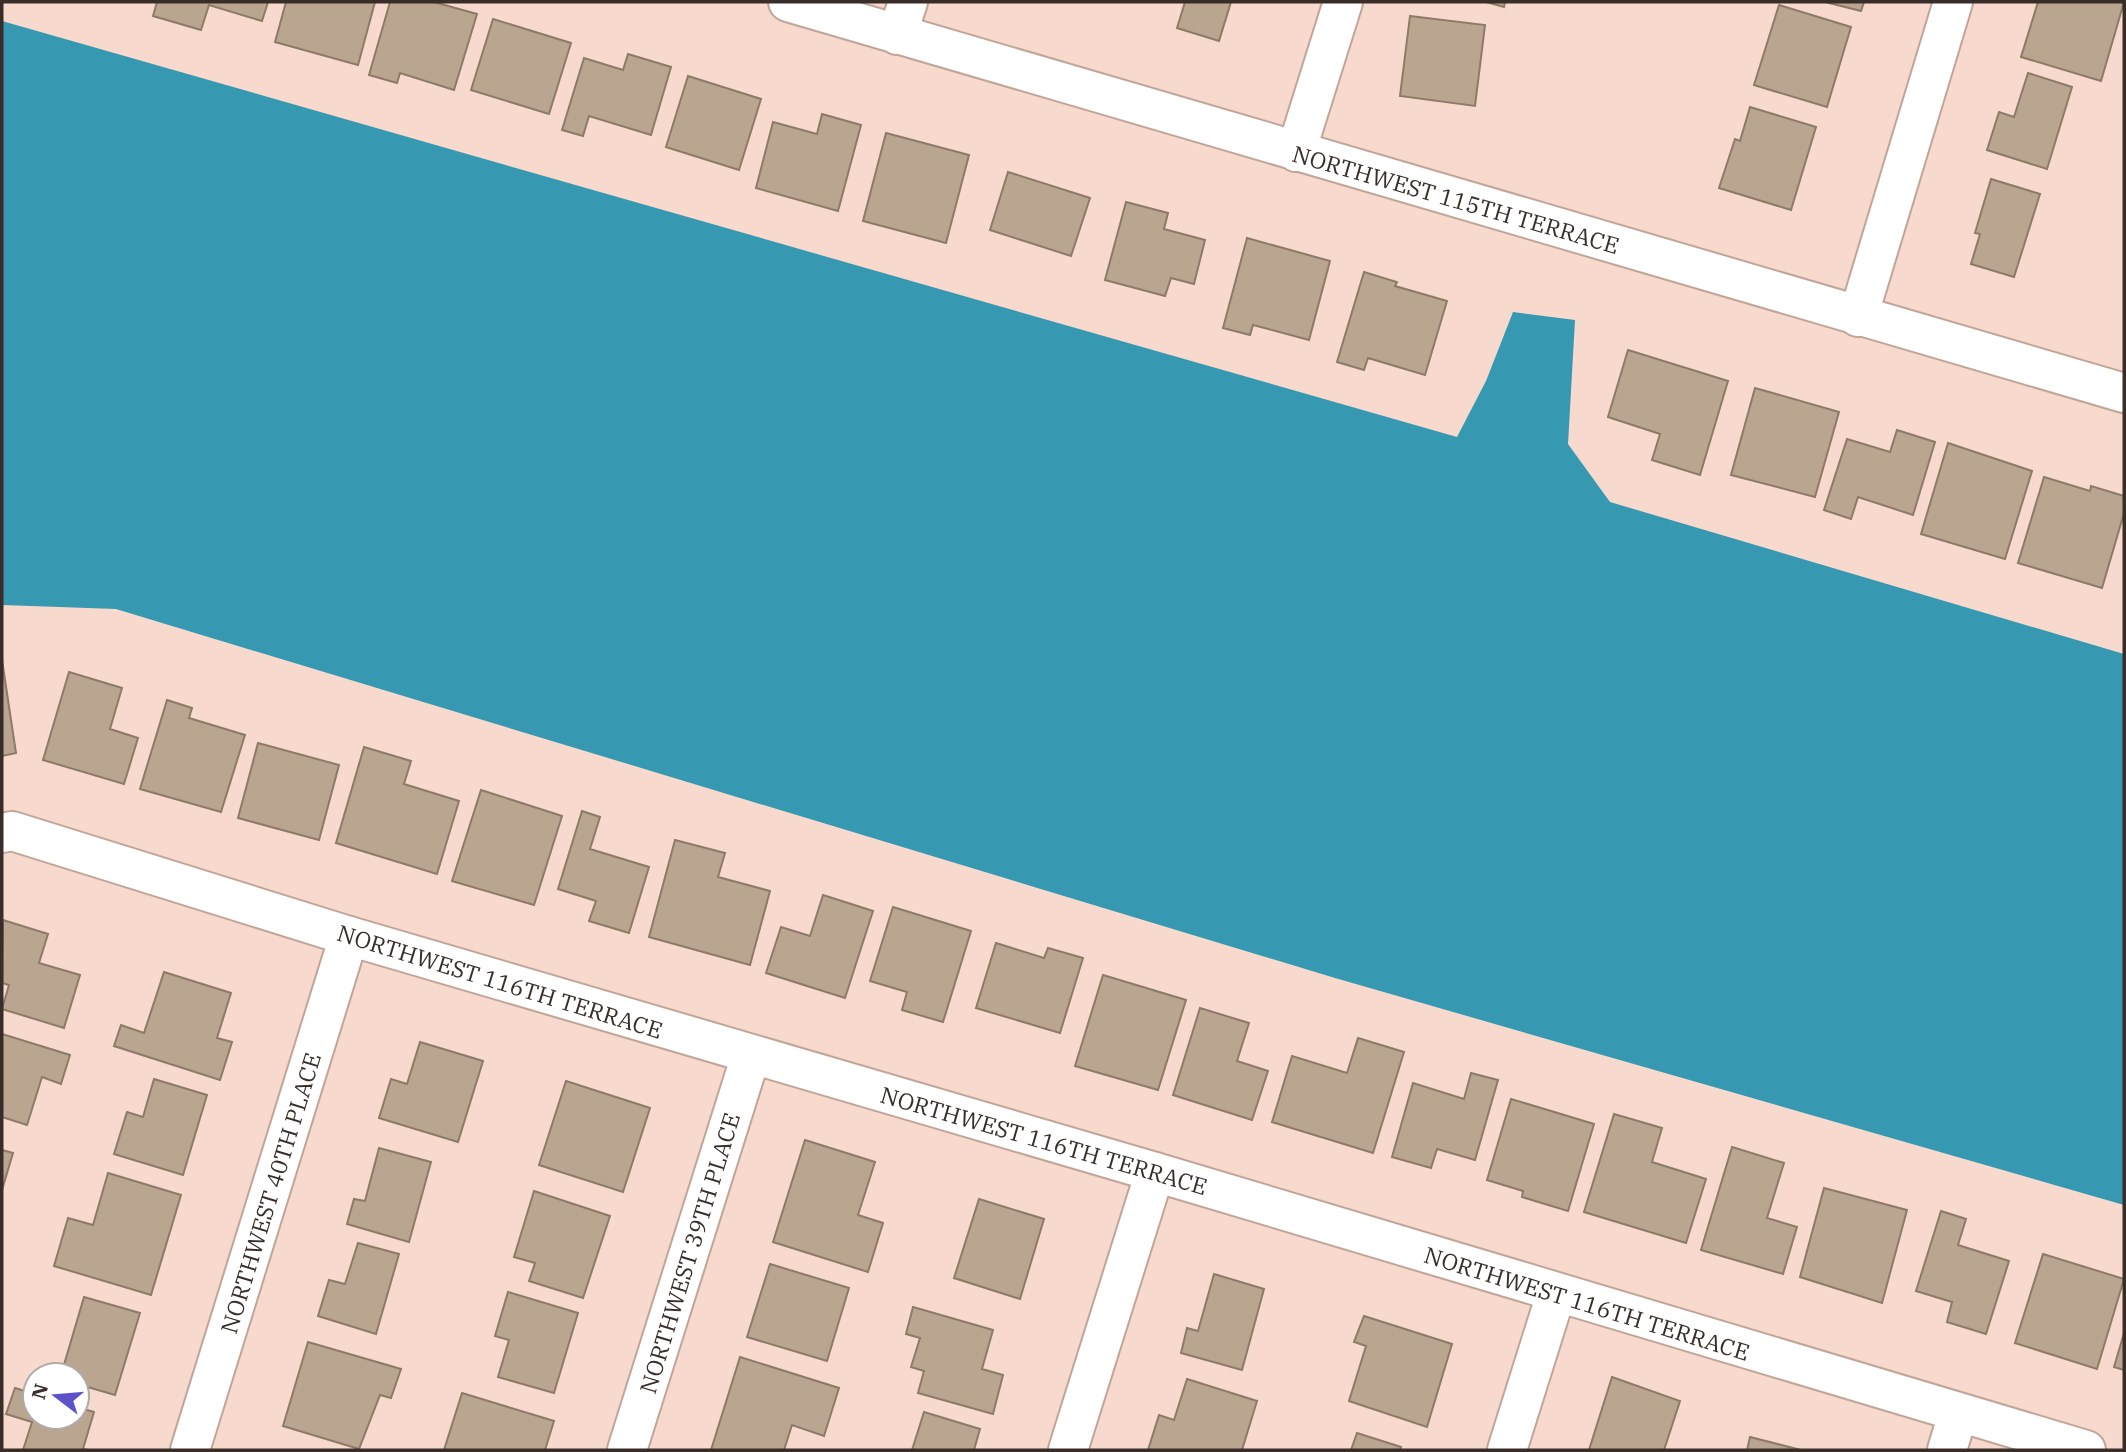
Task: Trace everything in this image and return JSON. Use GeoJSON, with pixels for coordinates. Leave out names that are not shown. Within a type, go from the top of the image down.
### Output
{"type":"FeatureCollection","features":[{"type":"Feature","properties":{"kind":"street","name":"NORTHWEST 115TH TERRACE"},"geometry":{"type":"LineString","coordinates":[[788,2],[903,18],[1296,152],[2124,393]]}},
{"type":"Feature","properties":{"kind":"street"},"geometry":{"type":"LineString","coordinates":[[1296,152],[1343,2]]}},
{"type":"Feature","properties":{"kind":"street"},"geometry":{"type":"LineString","coordinates":[[1858,317],[1953,2]]}},
{"type":"Feature","properties":{"kind":"street","name":"NORTHWEST 116TH TERRACE"},"geometry":{"type":"LineString","coordinates":[[2,833],[12,831],[349,936],[1155,1172],[1556,1294],[2086,1450]]}},
{"type":"Feature","properties":{"kind":"street","name":"NORTHWEST 40TH PLACE"},"geometry":{"type":"LineString","coordinates":[[190,1450],[349,936]]}},
{"type":"Feature","properties":{"kind":"street","name":"NORTHWEST 39TH PLACE"},"geometry":{"type":"LineString","coordinates":[[627,1450],[751,1055]]}},
{"type":"Feature","properties":{"kind":"street"},"geometry":{"type":"LineString","coordinates":[[1068,1450],[1155,1172]]}},
{"type":"Feature","properties":{"kind":"street"},"geometry":{"type":"LineString","coordinates":[[1507,1450],[1556,1294]]}},
{"type":"Feature","properties":{"kind":"street"},"geometry":{"type":"LineString","coordinates":[[1947,1450],[1958,1414]]}},
{"type":"Feature","properties":{"kind":"water"},"geometry":{"type":"Polygon","coordinates":[[[2,21],[1457,437],[1486,381],[1513,312],[1575,320],[1568,444],[1610,502],[2124,654],[2124,1205],[1335,978],[116,609],[2,605],[2,21]]]}},
{"type":"Feature","properties":{"kind":"building"},"geometry":{"type":"Polygon","coordinates":[[[157,2],[268,2],[262,21],[209,5],[201,30],[153,16],[157,2]]]}},
{"type":"Feature","properties":{"kind":"building"},"geometry":{"type":"Polygon","coordinates":[[[286,2],[375,2],[358,65],[275,42],[286,2]]]}},
{"type":"Feature","properties":{"kind":"building"},"geometry":{"type":"Polygon","coordinates":[[[390,2],[434,2],[477,14],[454,90],[400,73],[397,83],[369,75],[390,2]]]}},
{"type":"Feature","properties":{"kind":"building"},"geometry":{"type":"Polygon","coordinates":[[[1185,2],[1231,2],[1219,41],[1177,28],[1185,2]]]}},
{"type":"Feature","properties":{"kind":"building"},"geometry":{"type":"Polygon","coordinates":[[[1486,2],[1505,2],[1504,7],[1486,2]]]}},
{"type":"Feature","properties":{"kind":"building"},"geometry":{"type":"Polygon","coordinates":[[[1825,2],[1864,2],[1861,11],[1825,2]]]}},
{"type":"Feature","properties":{"kind":"building"},"geometry":{"type":"Polygon","coordinates":[[[2038,2],[2124,2],[2101,81],[2021,57],[2038,2]]]}},
{"type":"Feature","properties":{"kind":"building"},"geometry":{"type":"Polygon","coordinates":[[[1779,5],[1851,27],[1827,107],[1754,85],[1779,5]]]}},
{"type":"Feature","properties":{"kind":"building"},"geometry":{"type":"Polygon","coordinates":[[[1410,16],[1485,25],[1475,106],[1400,96],[1410,16]]]}},
{"type":"Feature","properties":{"kind":"building"},"geometry":{"type":"Polygon","coordinates":[[[493,19],[571,43],[549,114],[471,90],[493,19]]]}},
{"type":"Feature","properties":{"kind":"building"},"geometry":{"type":"Polygon","coordinates":[[[628,54],[671,67],[651,135],[589,116],[583,136],[562,130],[584,58],[623,70],[628,54]]]}},
{"type":"Feature","properties":{"kind":"building"},"geometry":{"type":"Polygon","coordinates":[[[2028,73],[2072,87],[2047,169],[1987,150],[1999,112],[2014,117],[2028,73]]]}},
{"type":"Feature","properties":{"kind":"building"},"geometry":{"type":"Polygon","coordinates":[[[688,76],[761,99],[739,170],[666,147],[688,76]]]}},
{"type":"Feature","properties":{"kind":"building"},"geometry":{"type":"Polygon","coordinates":[[[1750,107],[1816,127],[1791,210],[1719,188],[1735,139],[1740,141],[1750,107]]]}},
{"type":"Feature","properties":{"kind":"building"},"geometry":{"type":"Polygon","coordinates":[[[822,114],[861,125],[838,211],[756,188],[773,122],[817,134],[822,114]]]}},
{"type":"Feature","properties":{"kind":"building"},"geometry":{"type":"Polygon","coordinates":[[[886,133],[969,155],[946,243],[863,221],[886,133]]]}},
{"type":"Feature","properties":{"kind":"building"},"geometry":{"type":"Polygon","coordinates":[[[1008,172],[1090,198],[1071,256],[990,230],[1008,172]]]}},
{"type":"Feature","properties":{"kind":"building"},"geometry":{"type":"Polygon","coordinates":[[[1991,179],[2040,194],[2014,277],[1971,264],[1980,234],[1975,233],[1991,179]]]}},
{"type":"Feature","properties":{"kind":"building"},"geometry":{"type":"Polygon","coordinates":[[[1126,202],[1168,213],[1164,229],[1205,240],[1194,284],[1171,278],[1165,296],[1105,280],[1126,202]]]}},
{"type":"Feature","properties":{"kind":"building"},"geometry":{"type":"Polygon","coordinates":[[[1247,238],[1330,261],[1309,340],[1253,325],[1250,335],[1223,328],[1247,238]]]}},
{"type":"Feature","properties":{"kind":"building"},"geometry":{"type":"Polygon","coordinates":[[[1364,272],[1397,282],[1395,286],[1447,301],[1425,375],[1368,358],[1364,370],[1337,362],[1364,272]]]}},
{"type":"Feature","properties":{"kind":"building"},"geometry":{"type":"Polygon","coordinates":[[[1628,350],[1728,381],[1700,475],[1652,460],[1660,434],[1608,417],[1628,350]]]}},
{"type":"Feature","properties":{"kind":"building"},"geometry":{"type":"Polygon","coordinates":[[[1755,388],[1839,412],[1815,497],[1731,475],[1755,388]]]}},
{"type":"Feature","properties":{"kind":"building"},"geometry":{"type":"Polygon","coordinates":[[[1897,430],[1935,442],[1913,515],[1858,497],[1851,519],[1824,510],[1847,439],[1890,452],[1897,430]]]}},
{"type":"Feature","properties":{"kind":"building"},"geometry":{"type":"Polygon","coordinates":[[[1948,443],[2032,471],[2005,559],[1921,534],[1948,443]]]}},
{"type":"Feature","properties":{"kind":"building"},"geometry":{"type":"Polygon","coordinates":[[[2044,477],[2090,491],[2091,486],[2124,496],[2124,513],[2102,588],[2018,563],[2044,477]]]}},
{"type":"Feature","properties":{"kind":"building"},"geometry":{"type":"Polygon","coordinates":[[[2,660],[16,753],[2,756],[2,660]]]}},
{"type":"Feature","properties":{"kind":"building"},"geometry":{"type":"Polygon","coordinates":[[[69,672],[122,688],[110,729],[138,738],[124,784],[43,760],[69,672]]]}},
{"type":"Feature","properties":{"kind":"building"},"geometry":{"type":"Polygon","coordinates":[[[167,700],[192,708],[189,718],[245,735],[221,812],[140,789],[167,700]]]}},
{"type":"Feature","properties":{"kind":"building"},"geometry":{"type":"Polygon","coordinates":[[[258,743],[339,765],[319,840],[238,818],[258,743]]]}},
{"type":"Feature","properties":{"kind":"building"},"geometry":{"type":"Polygon","coordinates":[[[364,747],[411,761],[404,784],[459,801],[437,874],[336,843],[364,747]]]}},
{"type":"Feature","properties":{"kind":"building"},"geometry":{"type":"Polygon","coordinates":[[[481,790],[562,816],[534,905],[452,881],[481,790]]]}},
{"type":"Feature","properties":{"kind":"building"},"geometry":{"type":"Polygon","coordinates":[[[582,811],[600,817],[590,849],[649,867],[629,933],[589,921],[596,901],[558,889],[582,811]]]}},
{"type":"Feature","properties":{"kind":"building"},"geometry":{"type":"Polygon","coordinates":[[[675,840],[725,853],[718,877],[770,891],[750,965],[649,937],[675,840]]]}},
{"type":"Feature","properties":{"kind":"building"},"geometry":{"type":"Polygon","coordinates":[[[823,895],[873,911],[845,998],[766,973],[781,927],[810,936],[823,895]]]}},
{"type":"Feature","properties":{"kind":"building"},"geometry":{"type":"Polygon","coordinates":[[[893,907],[971,931],[943,1022],[902,1010],[907,992],[870,981],[893,907]]]}},
{"type":"Feature","properties":{"kind":"building"},"geometry":{"type":"Polygon","coordinates":[[[3,920],[48,934],[39,963],[80,975],[64,1028],[2,1009],[9,985],[2,983],[3,920]]]}},
{"type":"Feature","properties":{"kind":"building"},"geometry":{"type":"Polygon","coordinates":[[[996,943],[1044,958],[1048,948],[1083,958],[1060,1033],[976,1008],[996,943]]]}},
{"type":"Feature","properties":{"kind":"building"},"geometry":{"type":"Polygon","coordinates":[[[164,972],[231,993],[217,1038],[232,1042],[220,1080],[114,1046],[121,1025],[144,1033],[164,972]]]}},
{"type":"Feature","properties":{"kind":"building"},"geometry":{"type":"Polygon","coordinates":[[[1103,975],[1186,1000],[1158,1090],[1075,1066],[1103,975]]]}},
{"type":"Feature","properties":{"kind":"building"},"geometry":{"type":"Polygon","coordinates":[[[1200,1008],[1249,1023],[1237,1061],[1268,1071],[1252,1120],[1173,1095],[1200,1008]]]}},
{"type":"Feature","properties":{"kind":"building"},"geometry":{"type":"Polygon","coordinates":[[[2,1034],[70,1055],[61,1084],[42,1077],[27,1125],[2,1117],[2,1034]]]}},
{"type":"Feature","properties":{"kind":"building"},"geometry":{"type":"Polygon","coordinates":[[[1358,1038],[1404,1052],[1373,1153],[1272,1122],[1292,1056],[1347,1073],[1358,1038]]]}},
{"type":"Feature","properties":{"kind":"building"},"geometry":{"type":"Polygon","coordinates":[[[420,1042],[483,1061],[458,1142],[379,1118],[391,1079],[407,1084],[420,1042]]]}},
{"type":"Feature","properties":{"kind":"building"},"geometry":{"type":"Polygon","coordinates":[[[1471,1073],[1498,1080],[1475,1160],[1437,1149],[1431,1168],[1392,1157],[1413,1083],[1464,1099],[1471,1073]]]}},
{"type":"Feature","properties":{"kind":"building"},"geometry":{"type":"Polygon","coordinates":[[[154,1079],[207,1095],[183,1175],[114,1154],[127,1112],[143,1117],[154,1079]]]}},
{"type":"Feature","properties":{"kind":"building"},"geometry":{"type":"Polygon","coordinates":[[[566,1081],[650,1108],[623,1192],[539,1165],[566,1081]]]}},
{"type":"Feature","properties":{"kind":"building"},"geometry":{"type":"Polygon","coordinates":[[[1511,1099],[1594,1124],[1568,1211],[1522,1197],[1523,1191],[1487,1180],[1511,1099]]]}},
{"type":"Feature","properties":{"kind":"building"},"geometry":{"type":"Polygon","coordinates":[[[1614,1114],[1662,1128],[1652,1162],[1706,1179],[1686,1243],[1584,1212],[1614,1114]]]}},
{"type":"Feature","properties":{"kind":"building"},"geometry":{"type":"Polygon","coordinates":[[[805,1140],[875,1162],[858,1215],[883,1223],[868,1272],[773,1242],[805,1140]]]}},
{"type":"Feature","properties":{"kind":"building"},"geometry":{"type":"Polygon","coordinates":[[[1732,1147],[1784,1163],[1767,1218],[1797,1227],[1783,1274],[1701,1250],[1732,1147]]]}},
{"type":"Feature","properties":{"kind":"building"},"geometry":{"type":"Polygon","coordinates":[[[379,1148],[431,1162],[409,1242],[347,1224],[354,1199],[365,1201],[379,1148]]]}},
{"type":"Feature","properties":{"kind":"building"},"geometry":{"type":"Polygon","coordinates":[[[2,1150],[13,1153],[2,1190],[2,1150]]]}},
{"type":"Feature","properties":{"kind":"building"},"geometry":{"type":"Polygon","coordinates":[[[108,1173],[181,1195],[151,1295],[54,1266],[68,1218],[93,1225],[108,1173]]]}},
{"type":"Feature","properties":{"kind":"building"},"geometry":{"type":"Polygon","coordinates":[[[1824,1188],[1907,1210],[1882,1303],[1800,1277],[1824,1188]]]}},
{"type":"Feature","properties":{"kind":"building"},"geometry":{"type":"Polygon","coordinates":[[[534,1191],[610,1216],[583,1298],[529,1281],[535,1263],[514,1257],[534,1191]]]}},
{"type":"Feature","properties":{"kind":"building"},"geometry":{"type":"Polygon","coordinates":[[[979,1199],[1044,1219],[1020,1299],[954,1278],[979,1199]]]}},
{"type":"Feature","properties":{"kind":"building"},"geometry":{"type":"Polygon","coordinates":[[[1941,1211],[1966,1219],[1958,1245],[2009,1261],[1986,1334],[1947,1322],[1952,1302],[1916,1291],[1941,1211]]]}},
{"type":"Feature","properties":{"kind":"building"},"geometry":{"type":"Polygon","coordinates":[[[358,1243],[399,1254],[376,1334],[318,1316],[329,1280],[345,1284],[358,1243]]]}},
{"type":"Feature","properties":{"kind":"building"},"geometry":{"type":"Polygon","coordinates":[[[2043,1254],[2124,1279],[2097,1369],[2015,1343],[2043,1254]]]}},
{"type":"Feature","properties":{"kind":"building"},"geometry":{"type":"Polygon","coordinates":[[[770,1264],[849,1288],[827,1361],[747,1337],[770,1264]]]}},
{"type":"Feature","properties":{"kind":"building"},"geometry":{"type":"Polygon","coordinates":[[[1214,1274],[1264,1289],[1242,1370],[1181,1353],[1187,1328],[1198,1331],[1214,1274]]]}},
{"type":"Feature","properties":{"kind":"building"},"geometry":{"type":"Polygon","coordinates":[[[508,1292],[578,1313],[554,1393],[498,1377],[509,1340],[495,1336],[508,1292]]]}},
{"type":"Feature","properties":{"kind":"building"},"geometry":{"type":"Polygon","coordinates":[[[84,1297],[140,1313],[115,1395],[91,1388],[91,1361],[65,1361],[84,1297]]]}},
{"type":"Feature","properties":{"kind":"building"},"geometry":{"type":"Polygon","coordinates":[[[913,1307],[993,1330],[982,1369],[1003,1375],[993,1414],[918,1393],[924,1371],[911,1367],[920,1338],[906,1334],[913,1307]]]}},
{"type":"Feature","properties":{"kind":"building"},"geometry":{"type":"Polygon","coordinates":[[[1364,1316],[1452,1344],[1427,1427],[1349,1401],[1366,1346],[1354,1342],[1364,1316]]]}},
{"type":"Feature","properties":{"kind":"building"},"geometry":{"type":"Polygon","coordinates":[[[2124,1333],[2124,1370],[2114,1367],[2124,1333]]]}},
{"type":"Feature","properties":{"kind":"building"},"geometry":{"type":"Polygon","coordinates":[[[308,1342],[401,1369],[391,1398],[380,1395],[359,1449],[283,1426],[308,1342]]]}},
{"type":"Feature","properties":{"kind":"building"},"geometry":{"type":"Polygon","coordinates":[[[740,1357],[839,1388],[824,1436],[792,1425],[784,1450],[711,1450],[740,1357]]]}},
{"type":"Feature","properties":{"kind":"building"},"geometry":{"type":"Polygon","coordinates":[[[1612,1377],[1680,1401],[1664,1450],[1589,1450],[1612,1377]]]}},
{"type":"Feature","properties":{"kind":"building"},"geometry":{"type":"Polygon","coordinates":[[[1187,1379],[1257,1401],[1242,1450],[1148,1450],[1159,1415],[1174,1420],[1187,1379]]]}},
{"type":"Feature","properties":{"kind":"building"},"geometry":{"type":"Polygon","coordinates":[[[15,1388],[21,1390],[21,1419],[6,1414],[15,1388]]]}},
{"type":"Feature","properties":{"kind":"building"},"geometry":{"type":"Polygon","coordinates":[[[462,1393],[554,1421],[545,1450],[444,1450],[462,1393]]]}},
{"type":"Feature","properties":{"kind":"building"},"geometry":{"type":"Polygon","coordinates":[[[924,1412],[980,1429],[974,1450],[912,1450],[924,1412]]]}},
{"type":"Feature","properties":{"kind":"building"},"geometry":{"type":"Polygon","coordinates":[[[29,1431],[88,1431],[83,1449],[88,1450],[23,1450],[29,1431]]]}},
{"type":"Feature","properties":{"kind":"building"},"geometry":{"type":"Polygon","coordinates":[[[1357,1433],[1401,1447],[1400,1450],[1351,1450],[1357,1433]]]}},
{"type":"Feature","properties":{"kind":"building"},"geometry":{"type":"Polygon","coordinates":[[[1750,1437],[1801,1450],[1747,1450],[1750,1437]]]}}]}
